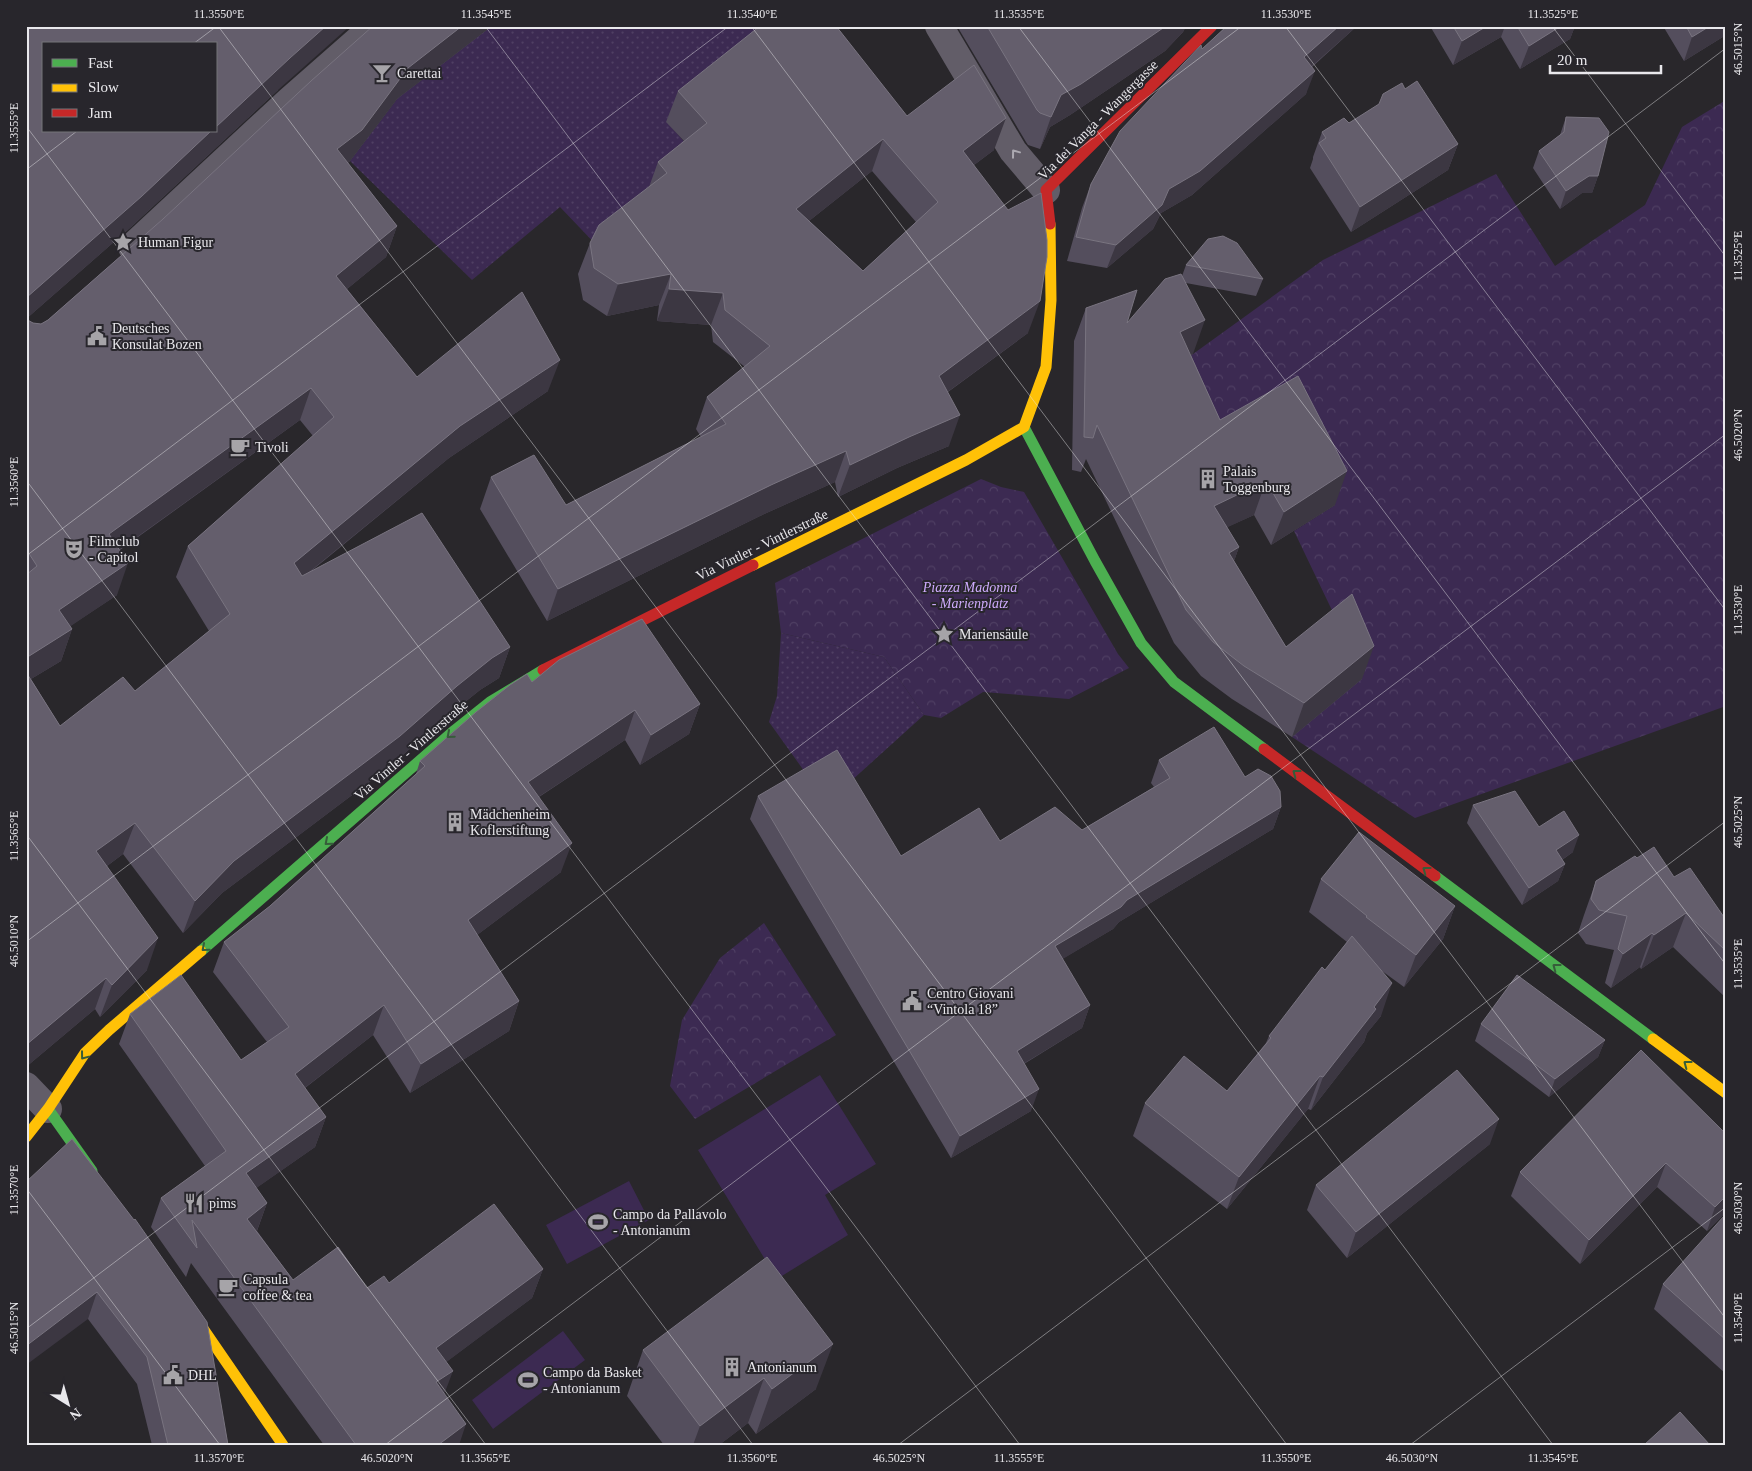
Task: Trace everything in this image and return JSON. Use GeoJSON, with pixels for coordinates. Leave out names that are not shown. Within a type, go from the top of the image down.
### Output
{"type":"FeatureCollection","features":[{"type":"Feature","properties":{"kind":"street"},"geometry":{"type":"LineString","coordinates":[[939,26],[1012,150],[1046,190]]}},
{"type":"Feature","properties":{"kind":"street","name":"Via dei Vanga - Wangergasse"},"geometry":{"type":"LineString","coordinates":[[1024,427],[1046,367],[1051,300],[1050,238],[1046,190],[1212,26]]}},
{"type":"Feature","properties":{"kind":"street"},"geometry":{"type":"LineString","coordinates":[[112,265],[296,95],[371,29]]}},
{"type":"Feature","properties":{"kind":"street"},"geometry":{"type":"LineString","coordinates":[[1024,427],[1141,643],[1174,682],[1726,1093]]}},
{"type":"Feature","properties":{"kind":"street","name":"Via Vintler - Vintlerstraße"},"geometry":{"type":"LineString","coordinates":[[26,1137],[48,1109],[85,1052],[455,730],[490,702],[535,674],[966,460],[1024,427]]}},
{"type":"Feature","properties":{"kind":"street"},"geometry":{"type":"LineString","coordinates":[[26,1086],[48,1109],[100,1182]]}},
{"type":"Feature","properties":{"kind":"street"},"geometry":{"type":"LineString","coordinates":[[183,1300],[283,1445]]}},
{"type":"Feature","properties":{"kind":"green space"},"geometry":{"type":"Polygon","coordinates":[[[491,26],[789,26],[667,122],[695,154],[602,251],[560,207],[472,280],[350,161],[410,82],[414,86],[491,26]]]}},
{"type":"Feature","properties":{"kind":"green space"},"geometry":{"type":"Polygon","coordinates":[[[1726,100],[1726,706],[1415,818],[1292,737],[1340,627],[1294,531],[1335,505],[1208,453],[1167,365],[1193,354],[1323,260],[1496,174],[1555,266],[1645,205],[1682,127],[1726,100]]]}},
{"type":"Feature","properties":{"kind":"green space","name":"Piazza Madonna - Marienplatz"},"geometry":{"type":"Polygon","coordinates":[[[981,479],[1001,487],[1024,492],[1118,654],[1129,668],[1069,699],[983,692],[941,718],[924,715],[884,657],[781,633],[775,583],[981,479]]]}},
{"type":"Feature","properties":{"kind":"green space"},"geometry":{"type":"Polygon","coordinates":[[[781,633],[884,657],[924,715],[840,791],[812,782],[769,722],[777,696],[781,633]]]}},
{"type":"Feature","properties":{"kind":"green space"},"geometry":{"type":"Polygon","coordinates":[[[764,923],[836,1035],[695,1119],[670,1086],[682,1020],[720,958],[764,923]]]}},
{"type":"Feature","properties":{"kind":"green space"},"geometry":{"type":"Polygon","coordinates":[[[820,1075],[876,1164],[825,1195],[848,1235],[777,1279],[698,1150],[820,1075]]]}},
{"type":"Feature","properties":{"kind":"green space","name":"Campo da Pallavolo - Antonianum"},"geometry":{"type":"Polygon","coordinates":[[[629,1181],[649,1220],[567,1264],[546,1225],[629,1181]]]}},
{"type":"Feature","properties":{"kind":"green space","name":"Campo da Basket - Antonianum"},"geometry":{"type":"Polygon","coordinates":[[[563,1331],[585,1360],[493,1429],[472,1400],[563,1331]]]}},
{"type":"Feature","properties":{"kind":"building"},"geometry":{"type":"Polygon","coordinates":[[[26,26],[326,26],[218,125],[218,42],[42,42],[42,132],[210,132],[142,196],[26,298],[26,26]]]}},
{"type":"Feature","properties":{"kind":"building"},"geometry":{"type":"Polygon","coordinates":[[[373,26],[462,26],[408,68],[362,130],[337,149],[397,226],[336,276],[417,377],[522,292],[560,360],[460,426],[294,563],[302,576],[422,513],[510,647],[492,658],[457,686],[400,736],[234,861],[195,901],[135,823],[96,851],[158,938],[112,985],[106,978],[26,1045],[26,672],[60,726],[123,677],[135,691],[230,614],[188,546],[334,417],[311,388],[109,534],[128,563],[59,610],[72,629],[26,658],[26,575],[37,566],[26,549],[26,319],[33,323],[41,324],[48,320],[163,219],[373,26]]]}},
{"type":"Feature","properties":{"kind":"building"},"geometry":{"type":"Polygon","coordinates":[[[760,26],[836,26],[907,116],[974,65],[1006,118],[963,151],[1008,210],[1041,193],[1047,240],[1047,257],[1040,301],[939,376],[960,415],[850,465],[846,451],[771,485],[558,589],[491,477],[534,455],[566,505],[726,424],[707,397],[770,346],[725,310],[723,293],[669,289],[671,274],[618,284],[594,268],[590,243],[599,225],[667,173],[658,162],[707,123],[678,91],[760,26]],[[883,139],[796,209],[863,271],[938,202],[883,139]]]}},
{"type":"Feature","properties":{"kind":"building"},"geometry":{"type":"Polygon","coordinates":[[[987,26],[1166,26],[1081,84],[1061,95],[1051,117],[1037,110],[987,26]]]}},
{"type":"Feature","properties":{"kind":"building"},"geometry":{"type":"Polygon","coordinates":[[[1227,26],[1339,26],[1304,57],[1315,71],[1200,171],[1169,189],[1162,205],[1116,245],[1076,237],[1091,184],[1120,131],[1201,45],[1202,49],[1227,26]]]}},
{"type":"Feature","properties":{"kind":"building"},"geometry":{"type":"Polygon","coordinates":[[[1453,26],[1487,26],[1462,41],[1453,26]]]}},
{"type":"Feature","properties":{"kind":"building"},"geometry":{"type":"Polygon","coordinates":[[[1517,26],[1561,26],[1529,46],[1517,26]]]}},
{"type":"Feature","properties":{"kind":"building"},"geometry":{"type":"Polygon","coordinates":[[[1686,26],[1710,26],[1692,37],[1686,26]]]}},
{"type":"Feature","properties":{"kind":"building"},"geometry":{"type":"Polygon","coordinates":[[[1417,81],[1458,144],[1360,207],[1319,143],[1326,138],[1322,132],[1344,118],[1349,123],[1379,104],[1383,94],[1402,83],[1405,89],[1417,81]]]}},
{"type":"Feature","properties":{"kind":"building"},"geometry":{"type":"Polygon","coordinates":[[[1566,117],[1599,118],[1609,132],[1598,176],[1589,176],[1566,191],[1539,151],[1564,132],[1566,117]]]}},
{"type":"Feature","properties":{"kind":"building"},"geometry":{"type":"Polygon","coordinates":[[[1223,236],[1237,243],[1263,279],[1186,265],[1208,239],[1223,236]]]}},
{"type":"Feature","properties":{"kind":"building"},"geometry":{"type":"Polygon","coordinates":[[[1181,274],[1205,320],[1180,332],[1220,420],[1298,376],[1347,471],[1284,512],[1266,481],[1214,506],[1239,547],[1229,553],[1286,647],[1352,594],[1374,646],[1304,703],[1244,666],[1213,642],[1186,610],[1097,425],[1093,438],[1084,437],[1086,308],[1137,290],[1127,323],[1165,279],[1181,274]]]}},
{"type":"Feature","properties":{"kind":"building"},"geometry":{"type":"Polygon","coordinates":[[[642,619],[700,704],[651,735],[635,710],[528,782],[572,843],[468,920],[519,1001],[421,1064],[384,1005],[295,1074],[326,1117],[246,1173],[267,1203],[247,1219],[293,1280],[338,1247],[367,1288],[384,1276],[389,1283],[494,1204],[543,1269],[436,1348],[453,1371],[436,1382],[466,1424],[438,1445],[356,1445],[192,1220],[197,1248],[161,1198],[226,1151],[130,1014],[181,975],[241,1060],[289,1027],[224,942],[270,906],[425,766],[420,761],[510,685],[527,674],[532,682],[559,660],[642,619]]]}},
{"type":"Feature","properties":{"kind":"building"},"geometry":{"type":"Polygon","coordinates":[[[1214,727],[1245,777],[1258,769],[1271,776],[1280,791],[1281,807],[1055,946],[1090,1005],[1017,1051],[1039,1089],[960,1136],[758,796],[837,750],[901,856],[979,808],[1000,841],[1055,807],[1082,830],[1170,778],[1159,760],[1214,727]]]}},
{"type":"Feature","properties":{"kind":"building"},"geometry":{"type":"Polygon","coordinates":[[[1515,791],[1539,827],[1564,811],[1579,835],[1556,850],[1565,864],[1529,888],[1473,805],[1515,791]]]}},
{"type":"Feature","properties":{"kind":"building"},"geometry":{"type":"Polygon","coordinates":[[[1359,832],[1455,906],[1416,955],[1366,917],[1321,879],[1359,832]]]}},
{"type":"Feature","properties":{"kind":"building"},"geometry":{"type":"Polygon","coordinates":[[[1654,847],[1674,877],[1690,868],[1726,920],[1726,951],[1686,913],[1654,935],[1652,933],[1623,954],[1618,949],[1627,916],[1599,910],[1591,899],[1596,881],[1635,856],[1637,858],[1654,847]]]}},
{"type":"Feature","properties":{"kind":"building"},"geometry":{"type":"Polygon","coordinates":[[[1352,936],[1392,983],[1374,1007],[1376,1009],[1323,1077],[1320,1076],[1239,1177],[1145,1103],[1184,1056],[1227,1091],[1271,1038],[1269,1036],[1322,967],[1325,970],[1352,936]]]}},
{"type":"Feature","properties":{"kind":"building"},"geometry":{"type":"Polygon","coordinates":[[[1517,975],[1605,1040],[1555,1079],[1481,1024],[1517,975]]]}},
{"type":"Feature","properties":{"kind":"building"},"geometry":{"type":"Polygon","coordinates":[[[1641,1050],[1726,1134],[1726,1196],[1715,1207],[1666,1163],[1589,1240],[1520,1172],[1641,1050]]]}},
{"type":"Feature","properties":{"kind":"building"},"geometry":{"type":"Polygon","coordinates":[[[1457,1070],[1499,1119],[1356,1232],[1316,1185],[1457,1070]]]}},
{"type":"Feature","properties":{"kind":"building"},"geometry":{"type":"Polygon","coordinates":[[[26,1071],[28,1092],[26,1095],[26,1071]]]}},
{"type":"Feature","properties":{"kind":"building"},"geometry":{"type":"Polygon","coordinates":[[[72,1139],[135,1219],[207,1322],[228,1445],[168,1445],[147,1357],[97,1292],[26,1346],[26,1182],[72,1139]]]}},
{"type":"Feature","properties":{"kind":"building"},"geometry":{"type":"Polygon","coordinates":[[[1724,1216],[1726,1218],[1726,1340],[1663,1284],[1724,1216]]]}},
{"type":"Feature","properties":{"kind":"building"},"geometry":{"type":"Polygon","coordinates":[[[767,1257],[833,1344],[772,1389],[764,1378],[700,1426],[643,1350],[767,1257]]]}},
{"type":"Feature","properties":{"kind":"building"},"geometry":{"type":"Polygon","coordinates":[[[1680,1412],[1710,1445],[1644,1445],[1680,1412]]]}},
{"type":"Feature","properties":{"kind":"traffic: fast"},"geometry":{"type":"LineString","coordinates":[[1024,427],[1141,643],[1174,682],[1264,749]]}},
{"type":"Feature","properties":{"kind":"traffic: fast"},"geometry":{"type":"LineString","coordinates":[[201,951],[455,730],[490,702],[543,670]]}},
{"type":"Feature","properties":{"kind":"traffic: fast"},"geometry":{"type":"LineString","coordinates":[[1435,876],[1653,1039]]}},
{"type":"Feature","properties":{"kind":"traffic: fast"},"geometry":{"type":"LineString","coordinates":[[48,1109],[92,1171]]}},
{"type":"Feature","properties":{"kind":"traffic: slow"},"geometry":{"type":"LineString","coordinates":[[1024,427],[1046,367],[1051,300],[1050,224]]}},
{"type":"Feature","properties":{"kind":"traffic: slow"},"geometry":{"type":"LineString","coordinates":[[753,565],[966,460],[1024,427]]}},
{"type":"Feature","properties":{"kind":"traffic: slow"},"geometry":{"type":"LineString","coordinates":[[26,1137],[48,1109],[85,1053],[201,951]]}},
{"type":"Feature","properties":{"kind":"traffic: slow"},"geometry":{"type":"LineString","coordinates":[[1653,1039],[1726,1093]]}},
{"type":"Feature","properties":{"kind":"traffic: slow"},"geometry":{"type":"LineString","coordinates":[[189,1308],[283,1445]]}},
{"type":"Feature","properties":{"kind":"traffic: jam"},"geometry":{"type":"LineString","coordinates":[[1050,224],[1046,190],[1212,26]]}},
{"type":"Feature","properties":{"kind":"traffic: jam"},"geometry":{"type":"LineString","coordinates":[[543,670],[753,565]]}},
{"type":"Feature","properties":{"kind":"traffic: jam"},"geometry":{"type":"LineString","coordinates":[[1264,749],[1435,876]]}},
{"type":"Feature","properties":{"kind":"place","name":"Carettai"},"geometry":{"type":"Point","coordinates":[382,73]}},
{"type":"Feature","properties":{"kind":"place","name":"Human Figur"},"geometry":{"type":"Point","coordinates":[123,242]}},
{"type":"Feature","properties":{"kind":"place","name":"Deutsches Konsulat Bozen"},"geometry":{"type":"Point","coordinates":[97,336]}},
{"type":"Feature","properties":{"kind":"place","name":"Tivoli"},"geometry":{"type":"Point","coordinates":[240,447]}},
{"type":"Feature","properties":{"kind":"place","name":"Palais Toggenburg"},"geometry":{"type":"Point","coordinates":[1208,479]}},
{"type":"Feature","properties":{"kind":"place","name":"Filmclub - Capitol"},"geometry":{"type":"Point","coordinates":[74,549]}},
{"type":"Feature","properties":{"kind":"place","name":"Mariensäule"},"geometry":{"type":"Point","coordinates":[944,634]}},
{"type":"Feature","properties":{"kind":"place","name":"Mädchenheim Koflerstiftung"},"geometry":{"type":"Point","coordinates":[455,822]}},
{"type":"Feature","properties":{"kind":"place","name":"Centro Giovani “Vintola 18”"},"geometry":{"type":"Point","coordinates":[912,1001]}},
{"type":"Feature","properties":{"kind":"place","name":"pims"},"geometry":{"type":"Point","coordinates":[194,1203]}},
{"type":"Feature","properties":{"kind":"place","name":"Campo da Pallavolo - Antonianum"},"geometry":{"type":"Point","coordinates":[598,1222]}},
{"type":"Feature","properties":{"kind":"place","name":"Capsula coffee & tea"},"geometry":{"type":"Point","coordinates":[228,1287]}},
{"type":"Feature","properties":{"kind":"place","name":"Antonianum"},"geometry":{"type":"Point","coordinates":[732,1367]}},
{"type":"Feature","properties":{"kind":"place","name":"DHL"},"geometry":{"type":"Point","coordinates":[173,1375]}},
{"type":"Feature","properties":{"kind":"place","name":"Campo da Basket - Antonianum"},"geometry":{"type":"Point","coordinates":[528,1380]}}]}
